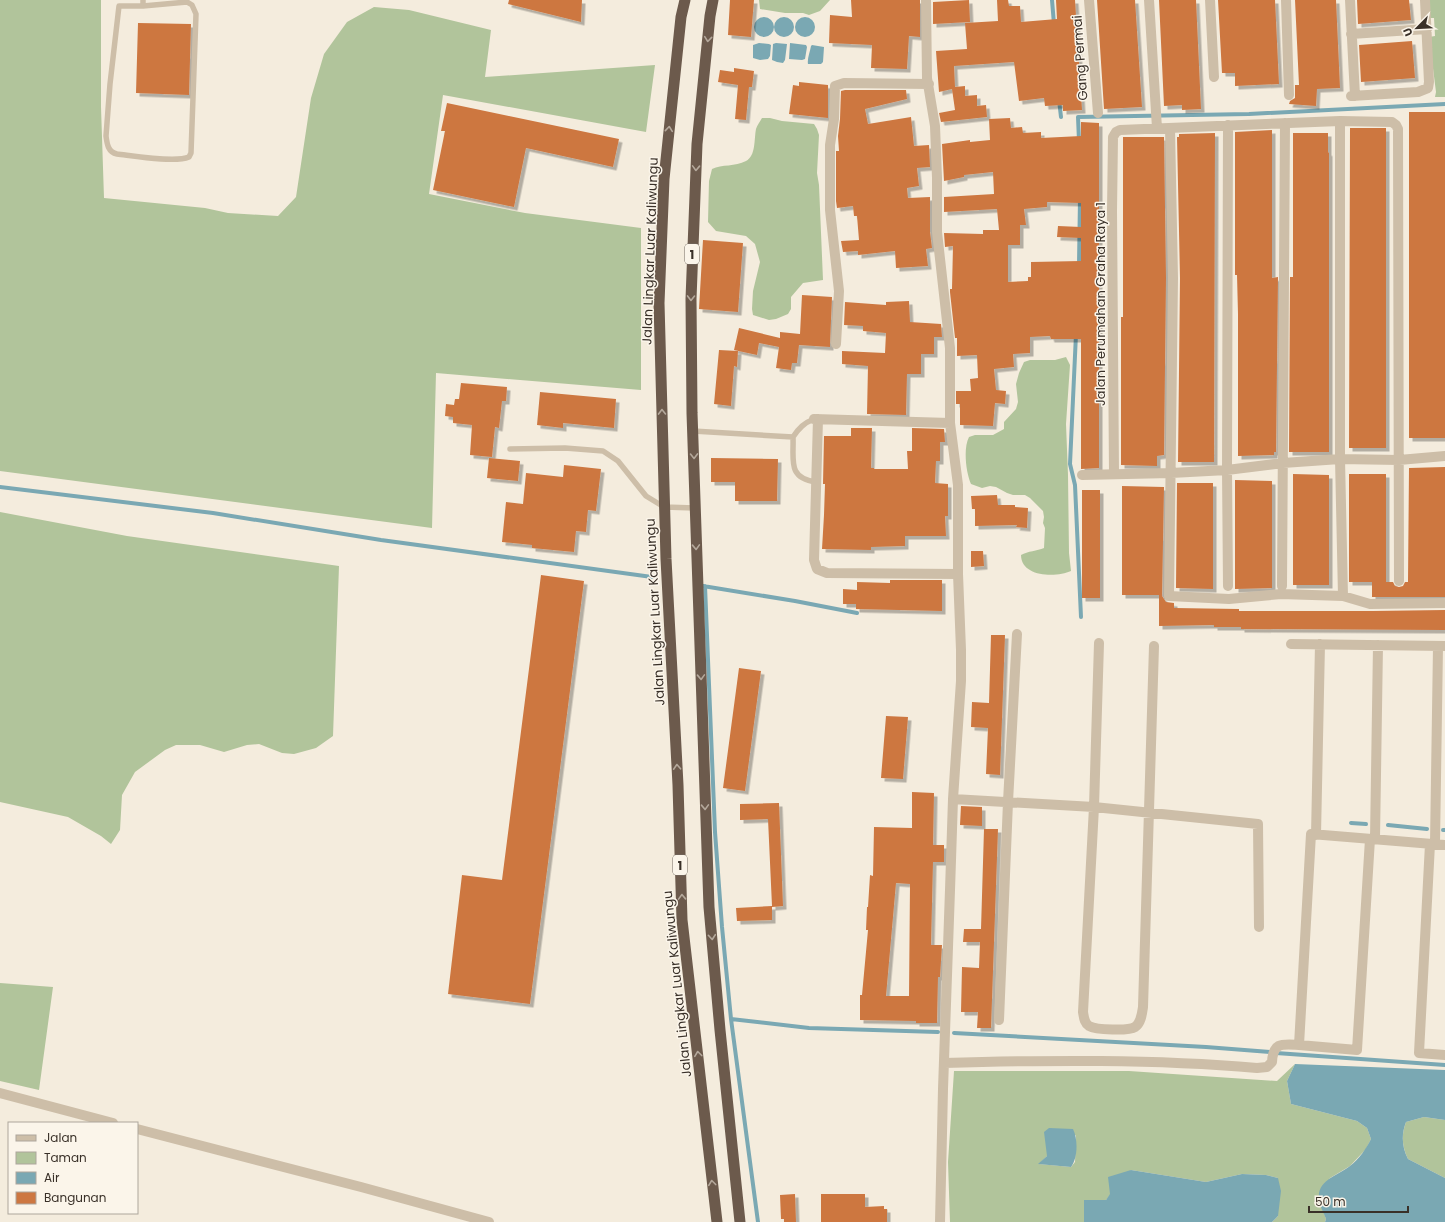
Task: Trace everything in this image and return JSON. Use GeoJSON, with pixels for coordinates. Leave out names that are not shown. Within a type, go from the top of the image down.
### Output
{"type":"FeatureCollection","features":[{"type":"Feature","properties":{"kind":"highway","name":"Jalan Lingkar Luar Kaliwungu"},"geometry":{"type":"LineString","coordinates":[[684,0],[664,179],[659,303],[664,507],[678,785],[682,920],[717,1222]]}},
{"type":"Feature","properties":{"kind":"highway","name":"1"},"geometry":{"type":"LineString","coordinates":[[713,0],[710,16],[697,144],[691,299],[693,431],[709,906],[740,1222]]}},
{"type":"Feature","properties":{"kind":"street"},"geometry":{"type":"LineString","coordinates":[[926,0],[927,78],[935,126],[937,232],[950,348],[950,423],[958,485],[958,574],[961,681],[953,799],[940,1222]]}},
{"type":"Feature","properties":{"kind":"street","name":"Gang Permai"},"geometry":{"type":"LineString","coordinates":[[1089,0],[1098,113]]}},
{"type":"Feature","properties":{"kind":"street"},"geometry":{"type":"LineString","coordinates":[[1149,0],[1156,122]]}},
{"type":"Feature","properties":{"kind":"street"},"geometry":{"type":"LineString","coordinates":[[1210,0],[1214,77]]}},
{"type":"Feature","properties":{"kind":"street"},"geometry":{"type":"LineString","coordinates":[[1286,0],[1289,95]]}},
{"type":"Feature","properties":{"kind":"street"},"geometry":{"type":"LineString","coordinates":[[1350,0],[1353,96],[1418,92],[1428,88],[1429,82],[1425,0]]}},
{"type":"Feature","properties":{"kind":"street"},"geometry":{"type":"LineString","coordinates":[[1351,34],[1427,29]]}},
{"type":"Feature","properties":{"kind":"street"},"geometry":{"type":"LineString","coordinates":[[836,344],[839,291],[830,210],[830,145],[834,120],[835,86],[844,83],[929,84]]}},
{"type":"Feature","properties":{"kind":"street"},"geometry":{"type":"LineString","coordinates":[[1340,121],[1340,459],[1343,596]]}},
{"type":"Feature","properties":{"kind":"street","name":"Jalan Perumahan Graha Raya 1"},"geometry":{"type":"LineString","coordinates":[[1114,474],[1112,219],[1113,137],[1116,132],[1156,122],[1170,128],[1340,121],[1392,122],[1398,129],[1399,581]]}},
{"type":"Feature","properties":{"kind":"street"},"geometry":{"type":"LineString","coordinates":[[1282,586],[1285,123]]}},
{"type":"Feature","properties":{"kind":"street"},"geometry":{"type":"LineString","coordinates":[[1228,125],[1226,470],[1228,586]]}},
{"type":"Feature","properties":{"kind":"street"},"geometry":{"type":"LineString","coordinates":[[1170,128],[1173,278],[1169,596],[1229,599],[1281,594],[1343,596],[1370,604],[1445,603]]}},
{"type":"Feature","properties":{"kind":"street"},"geometry":{"type":"LineString","coordinates":[[950,423],[816,419],[814,560],[817,569],[827,573],[958,574]]}},
{"type":"Feature","properties":{"kind":"street"},"geometry":{"type":"LineString","coordinates":[[1082,475],[1171,473],[1226,470],[1283,463],[1340,459],[1399,460],[1445,456]]}},
{"type":"Feature","properties":{"kind":"street"},"geometry":{"type":"LineString","coordinates":[[999,1020],[1017,634]]}},
{"type":"Feature","properties":{"kind":"street"},"geometry":{"type":"LineString","coordinates":[[1099,644],[1094,806],[1083,1012],[1088,1025],[1096,1028],[1113,1029],[1133,1028],[1137,1025],[1141,1017],[1143,1007],[1154,646]]}},
{"type":"Feature","properties":{"kind":"street"},"geometry":{"type":"LineString","coordinates":[[1291,644],[1442,646],[1437,844],[1419,1053],[1445,1055]]}},
{"type":"Feature","properties":{"kind":"street"},"geometry":{"type":"LineString","coordinates":[[1316,835],[1320,644]]}},
{"type":"Feature","properties":{"kind":"street"},"geometry":{"type":"LineString","coordinates":[[944,1063],[1071,1060],[1170,1063],[1257,1068],[1267,1067],[1272,1062],[1272,1055],[1276,1047],[1283,1044],[1357,1050],[1372,839],[1378,645]]}},
{"type":"Feature","properties":{"kind":"street"},"geometry":{"type":"LineString","coordinates":[[953,799],[1094,806],[1258,824],[1259,927]]}},
{"type":"Feature","properties":{"kind":"street"},"geometry":{"type":"LineString","coordinates":[[1299,1046],[1311,834],[1437,844]]}},
{"type":"Feature","properties":{"kind":"street"},"geometry":{"type":"LineString","coordinates":[[0,1093],[109,1122]]}},
{"type":"Feature","properties":{"kind":"street"},"geometry":{"type":"LineString","coordinates":[[138,1129],[490,1222]]}},
{"type":"Feature","properties":{"kind":"lane"},"geometry":{"type":"LineString","coordinates":[[187,2],[192,5],[196,14],[190,156],[187,158],[173,159],[117,154],[113,153],[107,144],[106,136],[110,84],[119,6],[143,3],[187,2]]}},
{"type":"Feature","properties":{"kind":"lane"},"geometry":{"type":"LineString","coordinates":[[816,419],[807,422],[799,428],[793,437],[794,469],[799,476],[805,480],[816,482]]}},
{"type":"Feature","properties":{"kind":"lane"},"geometry":{"type":"LineString","coordinates":[[693,431],[793,437]]}},
{"type":"Feature","properties":{"kind":"lane"},"geometry":{"type":"LineString","coordinates":[[510,449],[565,448],[603,451],[618,461],[646,496],[664,507],[695,508]]}},
{"type":"Feature","properties":{"kind":"green space"},"geometry":{"type":"Polygon","coordinates":[[[0,0],[101,0],[101,107],[104,198],[205,208],[228,213],[278,216],[296,197],[311,98],[324,54],[347,22],[374,7],[409,10],[491,30],[485,77],[655,65],[646,132],[443,95],[429,194],[525,213],[641,228],[641,390],[436,373],[432,528],[0,471],[0,0]]]}},
{"type":"Feature","properties":{"kind":"green space"},"geometry":{"type":"Polygon","coordinates":[[[759,0],[830,0],[820,11],[809,15],[803,13],[785,13],[760,9],[759,0]]]}},
{"type":"Feature","properties":{"kind":"green space"},"geometry":{"type":"Polygon","coordinates":[[[1427,0],[1445,0],[1445,97],[1435,97],[1436,92],[1429,37],[1435,36],[1434,18],[1428,18],[1427,0]]]}},
{"type":"Feature","properties":{"kind":"green space"},"geometry":{"type":"Polygon","coordinates":[[[762,118],[814,124],[819,135],[817,173],[819,185],[823,280],[803,283],[791,297],[791,309],[788,314],[769,320],[753,315],[753,291],[760,262],[755,244],[746,236],[716,231],[708,222],[709,181],[712,169],[720,166],[742,163],[749,159],[752,155],[754,147],[756,129],[762,118]]]}},
{"type":"Feature","properties":{"kind":"green space"},"geometry":{"type":"Polygon","coordinates":[[[1066,357],[1070,365],[1066,424],[1069,553],[1071,571],[1057,575],[1049,575],[1033,572],[1027,568],[1021,555],[1044,548],[1045,528],[1043,523],[1043,511],[1025,495],[1013,495],[996,487],[990,486],[982,488],[971,484],[967,467],[966,447],[969,437],[975,435],[993,435],[1004,429],[1004,422],[1016,409],[1018,402],[1016,384],[1024,362],[1030,360],[1055,360],[1066,357]]]}},
{"type":"Feature","properties":{"kind":"green space"},"geometry":{"type":"Polygon","coordinates":[[[0,512],[127,536],[339,566],[333,736],[316,748],[294,754],[282,753],[259,744],[247,745],[224,752],[200,745],[176,745],[165,750],[135,772],[122,795],[120,830],[111,844],[101,836],[68,817],[0,802],[0,512]]]}},
{"type":"Feature","properties":{"kind":"green space"},"geometry":{"type":"Polygon","coordinates":[[[0,983],[53,987],[39,1090],[0,1081],[0,983]]]}},
{"type":"Feature","properties":{"kind":"green space"},"geometry":{"type":"Polygon","coordinates":[[[1295,1064],[1287,1081],[1291,1104],[1357,1121],[1367,1128],[1371,1139],[1366,1149],[1350,1166],[1330,1178],[1319,1198],[1326,1219],[1325,1222],[1272,1222],[1278,1216],[1278,1178],[1266,1175],[1242,1174],[1206,1182],[1131,1170],[1106,1200],[1084,1200],[1084,1222],[950,1222],[948,1162],[954,1071],[1129,1071],[1277,1081],[1295,1064]],[[1076,1135],[1047,1156],[1039,1164],[1071,1167],[1075,1162],[1076,1135]]]}},
{"type":"Feature","properties":{"kind":"green space"},"geometry":{"type":"Polygon","coordinates":[[[1424,1117],[1445,1120],[1445,1178],[1408,1159],[1406,1154],[1403,1145],[1403,1132],[1406,1122],[1424,1117]]]}},
{"type":"Feature","properties":{"kind":"water"},"geometry":{"type":"Polygon","coordinates":[[[764,17],[771,20],[774,27],[771,34],[764,37],[757,34],[754,27],[757,20],[764,17]]]}},
{"type":"Feature","properties":{"kind":"water"},"geometry":{"type":"Polygon","coordinates":[[[784,17],[791,20],[794,27],[791,34],[784,37],[777,34],[774,27],[777,20],[784,17]]]}},
{"type":"Feature","properties":{"kind":"water"},"geometry":{"type":"Polygon","coordinates":[[[805,17],[812,20],[815,27],[812,34],[805,37],[798,34],[795,27],[798,20],[805,17]]]}},
{"type":"Feature","properties":{"kind":"water"},"geometry":{"type":"Polygon","coordinates":[[[759,43],[771,45],[770,56],[768,59],[760,60],[753,58],[753,45],[759,43]]]}},
{"type":"Feature","properties":{"kind":"water"},"geometry":{"type":"Polygon","coordinates":[[[790,43],[806,45],[805,59],[789,59],[790,43]]]}},
{"type":"Feature","properties":{"kind":"water"},"geometry":{"type":"Polygon","coordinates":[[[773,44],[787,44],[785,60],[783,63],[772,60],[773,44]]]}},
{"type":"Feature","properties":{"kind":"water"},"geometry":{"type":"Polygon","coordinates":[[[812,45],[824,47],[823,62],[821,64],[808,64],[808,58],[812,45]]]}},
{"type":"Feature","properties":{"kind":"water"},"geometry":{"type":"Polygon","coordinates":[[[1295,1064],[1445,1070],[1445,1120],[1424,1117],[1406,1122],[1404,1127],[1403,1145],[1408,1159],[1445,1178],[1445,1222],[1325,1222],[1326,1219],[1319,1201],[1319,1192],[1321,1187],[1325,1182],[1353,1163],[1362,1154],[1371,1139],[1367,1128],[1357,1121],[1291,1104],[1287,1081],[1295,1064]]]}},
{"type":"Feature","properties":{"kind":"water"},"geometry":{"type":"Polygon","coordinates":[[[1049,1128],[1073,1129],[1076,1138],[1076,1154],[1071,1167],[1038,1164],[1047,1156],[1044,1132],[1049,1128]]]}},
{"type":"Feature","properties":{"kind":"water"},"geometry":{"type":"Polygon","coordinates":[[[1131,1170],[1206,1182],[1242,1174],[1266,1175],[1278,1178],[1281,1191],[1278,1216],[1272,1222],[1084,1222],[1084,1200],[1106,1200],[1110,1194],[1108,1177],[1131,1170]]]}},
{"type":"Feature","properties":{"kind":"building"},"geometry":{"type":"Polygon","coordinates":[[[509,0],[582,0],[581,22],[508,4],[509,0]]]}},
{"type":"Feature","properties":{"kind":"building"},"geometry":{"type":"Polygon","coordinates":[[[730,0],[754,0],[751,37],[728,35],[730,0]]]}},
{"type":"Feature","properties":{"kind":"building"},"geometry":{"type":"Polygon","coordinates":[[[851,0],[920,0],[920,37],[909,36],[907,69],[871,68],[872,45],[829,43],[830,15],[852,17],[851,0]]]}},
{"type":"Feature","properties":{"kind":"building"},"geometry":{"type":"Polygon","coordinates":[[[969,0],[970,22],[933,24],[933,2],[969,0]]]}},
{"type":"Feature","properties":{"kind":"building"},"geometry":{"type":"Polygon","coordinates":[[[997,0],[1008,0],[1009,6],[1020,6],[1021,22],[1057,19],[1056,0],[1075,0],[1082,110],[1063,111],[1063,105],[1045,106],[1044,98],[1019,101],[1014,62],[954,66],[955,87],[965,86],[965,96],[977,95],[977,106],[986,105],[987,117],[941,122],[939,113],[955,110],[952,89],[939,92],[936,51],[967,49],[965,23],[998,21],[997,0]]]}},
{"type":"Feature","properties":{"kind":"building"},"geometry":{"type":"Polygon","coordinates":[[[1097,0],[1135,0],[1142,107],[1104,109],[1097,0]]]}},
{"type":"Feature","properties":{"kind":"building"},"geometry":{"type":"Polygon","coordinates":[[[1159,0],[1196,0],[1201,109],[1182,110],[1182,105],[1164,106],[1159,0]]]}},
{"type":"Feature","properties":{"kind":"building"},"geometry":{"type":"Polygon","coordinates":[[[1218,0],[1275,0],[1279,84],[1235,86],[1235,73],[1222,73],[1218,0]]]}},
{"type":"Feature","properties":{"kind":"building"},"geometry":{"type":"Polygon","coordinates":[[[1295,0],[1336,0],[1340,88],[1317,89],[1316,106],[1289,104],[1290,101],[1295,98],[1295,85],[1299,85],[1295,0]]]}},
{"type":"Feature","properties":{"kind":"building"},"geometry":{"type":"Polygon","coordinates":[[[1357,0],[1409,0],[1411,20],[1358,24],[1357,0]]]}},
{"type":"Feature","properties":{"kind":"building"},"geometry":{"type":"Polygon","coordinates":[[[138,23],[191,24],[189,95],[136,93],[138,23]]]}},
{"type":"Feature","properties":{"kind":"building"},"geometry":{"type":"Polygon","coordinates":[[[1412,41],[1415,78],[1361,82],[1359,45],[1412,41]]]}},
{"type":"Feature","properties":{"kind":"building"},"geometry":{"type":"Polygon","coordinates":[[[734,68],[754,71],[752,87],[749,87],[746,120],[735,119],[738,85],[718,82],[720,70],[734,72],[734,68]]]}},
{"type":"Feature","properties":{"kind":"building"},"geometry":{"type":"Polygon","coordinates":[[[799,82],[828,85],[828,118],[789,114],[793,85],[799,86],[799,82]]]}},
{"type":"Feature","properties":{"kind":"building"},"geometry":{"type":"Polygon","coordinates":[[[906,90],[907,99],[865,109],[868,124],[911,117],[914,146],[929,145],[930,167],[917,168],[919,186],[907,188],[908,198],[930,197],[930,232],[932,248],[926,249],[928,266],[896,268],[895,251],[858,255],[858,251],[843,252],[841,241],[859,240],[857,216],[854,216],[853,206],[837,208],[836,201],[836,151],[839,151],[838,136],[841,91],[906,90]]]}},
{"type":"Feature","properties":{"kind":"building"},"geometry":{"type":"Polygon","coordinates":[[[447,103],[619,139],[613,167],[526,148],[514,207],[433,190],[445,131],[441,131],[447,103]]]}},
{"type":"Feature","properties":{"kind":"building"},"geometry":{"type":"Polygon","coordinates":[[[1409,112],[1445,112],[1445,438],[1409,438],[1409,112]]]}},
{"type":"Feature","properties":{"kind":"building"},"geometry":{"type":"Polygon","coordinates":[[[1010,118],[1011,128],[1022,127],[1023,133],[1041,132],[1041,138],[1081,136],[1081,122],[1099,123],[1099,468],[1081,469],[1081,339],[1051,339],[1050,336],[1030,337],[1030,353],[1013,354],[1014,367],[994,369],[996,390],[1006,391],[1005,404],[995,403],[993,426],[960,425],[960,404],[956,404],[956,391],[971,391],[970,379],[978,378],[977,355],[957,356],[957,338],[955,338],[950,292],[950,289],[952,289],[953,246],[945,247],[944,233],[983,234],[983,230],[999,230],[997,209],[944,212],[944,197],[994,194],[993,172],[964,175],[964,177],[944,181],[942,144],[970,140],[970,142],[990,140],[989,119],[1010,118]],[[1047,202],[1047,207],[1024,209],[1026,225],[1020,225],[1020,245],[1008,245],[1008,282],[1028,281],[1028,277],[1031,277],[1031,262],[1081,261],[1081,238],[1057,237],[1058,226],[1081,227],[1081,203],[1047,202]]]}},
{"type":"Feature","properties":{"kind":"building"},"geometry":{"type":"Polygon","coordinates":[[[1350,128],[1386,128],[1386,448],[1349,448],[1350,128]]]}},
{"type":"Feature","properties":{"kind":"building"},"geometry":{"type":"Polygon","coordinates":[[[1272,130],[1272,278],[1278,277],[1276,452],[1274,452],[1274,455],[1238,456],[1238,314],[1237,275],[1235,275],[1235,132],[1272,130]]]}},
{"type":"Feature","properties":{"kind":"building"},"geometry":{"type":"Polygon","coordinates":[[[1215,133],[1214,462],[1178,462],[1180,278],[1177,137],[1179,137],[1179,134],[1215,133]]]}},
{"type":"Feature","properties":{"kind":"building"},"geometry":{"type":"Polygon","coordinates":[[[1293,133],[1328,133],[1329,452],[1289,452],[1290,277],[1293,277],[1293,133]]]}},
{"type":"Feature","properties":{"kind":"building"},"geometry":{"type":"Polygon","coordinates":[[[1123,137],[1164,137],[1166,278],[1164,455],[1157,456],[1157,466],[1121,465],[1123,137]]]}},
{"type":"Feature","properties":{"kind":"building"},"geometry":{"type":"Polygon","coordinates":[[[703,240],[743,243],[738,312],[699,309],[703,240]]]}},
{"type":"Feature","properties":{"kind":"building"},"geometry":{"type":"Polygon","coordinates":[[[802,295],[832,297],[830,347],[799,345],[797,363],[792,363],[791,370],[776,368],[779,347],[759,343],[757,355],[734,350],[739,328],[780,338],[780,332],[800,334],[802,295]]]}},
{"type":"Feature","properties":{"kind":"building"},"geometry":{"type":"Polygon","coordinates":[[[909,301],[910,322],[941,324],[942,337],[934,337],[934,354],[921,354],[921,374],[907,374],[906,415],[867,414],[868,366],[842,364],[842,351],[885,353],[886,333],[863,331],[863,326],[844,325],[845,302],[886,305],[886,302],[909,301]]]}},
{"type":"Feature","properties":{"kind":"building"},"geometry":{"type":"Polygon","coordinates":[[[719,350],[738,351],[737,367],[734,366],[731,406],[714,404],[719,350]]]}},
{"type":"Feature","properties":{"kind":"building"},"geometry":{"type":"Polygon","coordinates":[[[461,383],[507,387],[506,401],[502,401],[499,428],[495,427],[492,457],[470,455],[472,425],[453,423],[453,417],[445,416],[446,404],[454,405],[455,399],[459,399],[461,383]]]}},
{"type":"Feature","properties":{"kind":"building"},"geometry":{"type":"Polygon","coordinates":[[[540,392],[616,399],[614,428],[563,423],[563,428],[537,425],[540,392]]]}},
{"type":"Feature","properties":{"kind":"building"},"geometry":{"type":"Polygon","coordinates":[[[851,428],[872,428],[871,468],[874,469],[908,469],[907,451],[912,451],[912,428],[944,429],[945,442],[940,442],[940,461],[936,461],[935,483],[948,484],[948,516],[945,516],[946,536],[905,536],[905,546],[871,547],[871,550],[822,549],[825,484],[823,484],[824,436],[851,436],[851,428]]]}},
{"type":"Feature","properties":{"kind":"building"},"geometry":{"type":"Polygon","coordinates":[[[489,458],[520,461],[518,481],[487,478],[489,458]]]}},
{"type":"Feature","properties":{"kind":"building"},"geometry":{"type":"Polygon","coordinates":[[[711,458],[778,459],[777,501],[735,501],[735,482],[711,482],[711,458]]]}},
{"type":"Feature","properties":{"kind":"building"},"geometry":{"type":"Polygon","coordinates":[[[564,465],[601,469],[596,511],[588,510],[586,532],[576,531],[574,552],[532,548],[532,545],[502,542],[506,502],[523,504],[526,473],[563,477],[564,465]]]}},
{"type":"Feature","properties":{"kind":"building"},"geometry":{"type":"Polygon","coordinates":[[[1445,467],[1445,597],[1372,597],[1372,582],[1349,582],[1349,474],[1386,474],[1386,582],[1393,582],[1395,586],[1399,587],[1403,586],[1405,582],[1408,582],[1409,468],[1445,467]]]}},
{"type":"Feature","properties":{"kind":"building"},"geometry":{"type":"Polygon","coordinates":[[[1293,474],[1329,475],[1329,585],[1293,585],[1293,474]]]}},
{"type":"Feature","properties":{"kind":"building"},"geometry":{"type":"Polygon","coordinates":[[[1235,480],[1272,481],[1272,588],[1235,589],[1235,480]]]}},
{"type":"Feature","properties":{"kind":"building"},"geometry":{"type":"Polygon","coordinates":[[[1177,483],[1213,483],[1213,589],[1176,588],[1177,483]]]}},
{"type":"Feature","properties":{"kind":"building"},"geometry":{"type":"Polygon","coordinates":[[[1122,486],[1164,487],[1162,596],[1166,602],[1174,603],[1174,608],[1239,609],[1239,611],[1445,610],[1445,630],[1241,629],[1241,627],[1214,627],[1214,625],[1159,626],[1159,595],[1122,595],[1122,486]]]}},
{"type":"Feature","properties":{"kind":"building"},"geometry":{"type":"Polygon","coordinates":[[[1082,490],[1100,490],[1100,598],[1082,598],[1082,490]]]}},
{"type":"Feature","properties":{"kind":"building"},"geometry":{"type":"Polygon","coordinates":[[[997,495],[998,505],[1015,505],[1015,507],[1028,508],[1027,528],[1016,527],[1017,525],[975,526],[975,509],[972,509],[971,496],[997,495]]]}},
{"type":"Feature","properties":{"kind":"building"},"geometry":{"type":"Polygon","coordinates":[[[971,551],[983,551],[984,566],[971,567],[971,551]]]}},
{"type":"Feature","properties":{"kind":"building"},"geometry":{"type":"Polygon","coordinates":[[[541,575],[584,581],[530,1004],[448,994],[462,875],[502,880],[541,575]]]}},
{"type":"Feature","properties":{"kind":"building"},"geometry":{"type":"Polygon","coordinates":[[[890,580],[942,580],[942,611],[856,609],[856,604],[843,604],[843,589],[857,590],[857,582],[890,583],[890,580]]]}},
{"type":"Feature","properties":{"kind":"building"},"geometry":{"type":"Polygon","coordinates":[[[991,635],[1005,635],[1000,775],[986,774],[988,728],[971,727],[972,702],[989,703],[991,635]]]}},
{"type":"Feature","properties":{"kind":"building"},"geometry":{"type":"Polygon","coordinates":[[[739,668],[761,671],[745,791],[723,788],[739,668]]]}},
{"type":"Feature","properties":{"kind":"building"},"geometry":{"type":"Polygon","coordinates":[[[886,716],[908,717],[903,779],[881,778],[886,716]]]}},
{"type":"Feature","properties":{"kind":"building"},"geometry":{"type":"Polygon","coordinates":[[[912,792],[934,793],[933,845],[944,845],[944,862],[933,862],[931,945],[942,945],[940,977],[938,977],[937,1023],[860,1020],[860,995],[862,995],[868,930],[866,930],[867,907],[870,875],[873,876],[874,827],[912,828],[912,792]],[[896,883],[886,996],[909,996],[910,884],[896,883]]]}},
{"type":"Feature","properties":{"kind":"building"},"geometry":{"type":"Polygon","coordinates":[[[779,803],[783,906],[772,907],[772,920],[737,921],[736,908],[772,906],[768,819],[740,820],[740,804],[779,803]]]}},
{"type":"Feature","properties":{"kind":"building"},"geometry":{"type":"Polygon","coordinates":[[[961,806],[982,807],[982,826],[960,825],[961,806]]]}},
{"type":"Feature","properties":{"kind":"building"},"geometry":{"type":"Polygon","coordinates":[[[984,829],[998,829],[991,1028],[977,1028],[978,1012],[961,1012],[962,967],[979,968],[980,942],[963,942],[964,929],[981,929],[984,829]]]}},
{"type":"Feature","properties":{"kind":"building"},"geometry":{"type":"Polygon","coordinates":[[[795,1194],[796,1222],[784,1222],[784,1219],[781,1219],[780,1195],[795,1194]]]}},
{"type":"Feature","properties":{"kind":"building"},"geometry":{"type":"Polygon","coordinates":[[[821,1194],[865,1194],[865,1207],[884,1206],[884,1209],[887,1209],[887,1222],[821,1222],[821,1194]]]}},
{"type":"Feature","properties":{"kind":"waterway"},"geometry":{"type":"LineString","coordinates":[[1052,0],[1054,24]]}},
{"type":"Feature","properties":{"kind":"waterway"},"geometry":{"type":"LineString","coordinates":[[1059,100],[1061,117]]}},
{"type":"Feature","properties":{"kind":"waterway"},"geometry":{"type":"LineString","coordinates":[[1079,141],[1078,117],[1249,114],[1445,104]]}},
{"type":"Feature","properties":{"kind":"waterway"},"geometry":{"type":"LineString","coordinates":[[1079,265],[1080,198]]}},
{"type":"Feature","properties":{"kind":"waterway"},"geometry":{"type":"LineString","coordinates":[[1076,334],[1070,464],[1075,485],[1081,617]]}},
{"type":"Feature","properties":{"kind":"waterway"},"geometry":{"type":"LineString","coordinates":[[0,487],[213,513],[381,540],[652,577]]}},
{"type":"Feature","properties":{"kind":"waterway"},"geometry":{"type":"LineString","coordinates":[[703,586],[857,613]]}},
{"type":"Feature","properties":{"kind":"waterway"},"geometry":{"type":"LineString","coordinates":[[705,586],[715,832],[722,927],[731,1019],[758,1222]]}},
{"type":"Feature","properties":{"kind":"waterway"},"geometry":{"type":"LineString","coordinates":[[1351,823],[1366,824]]}},
{"type":"Feature","properties":{"kind":"waterway"},"geometry":{"type":"LineString","coordinates":[[1388,825],[1427,829]]}},
{"type":"Feature","properties":{"kind":"waterway"},"geometry":{"type":"LineString","coordinates":[[731,1019],[809,1028],[938,1032]]}},
{"type":"Feature","properties":{"kind":"waterway"},"geometry":{"type":"LineString","coordinates":[[954,1033],[1270,1052]]}},
{"type":"Feature","properties":{"kind":"waterway"},"geometry":{"type":"LineString","coordinates":[[1276,1053],[1445,1065]]}}]}
